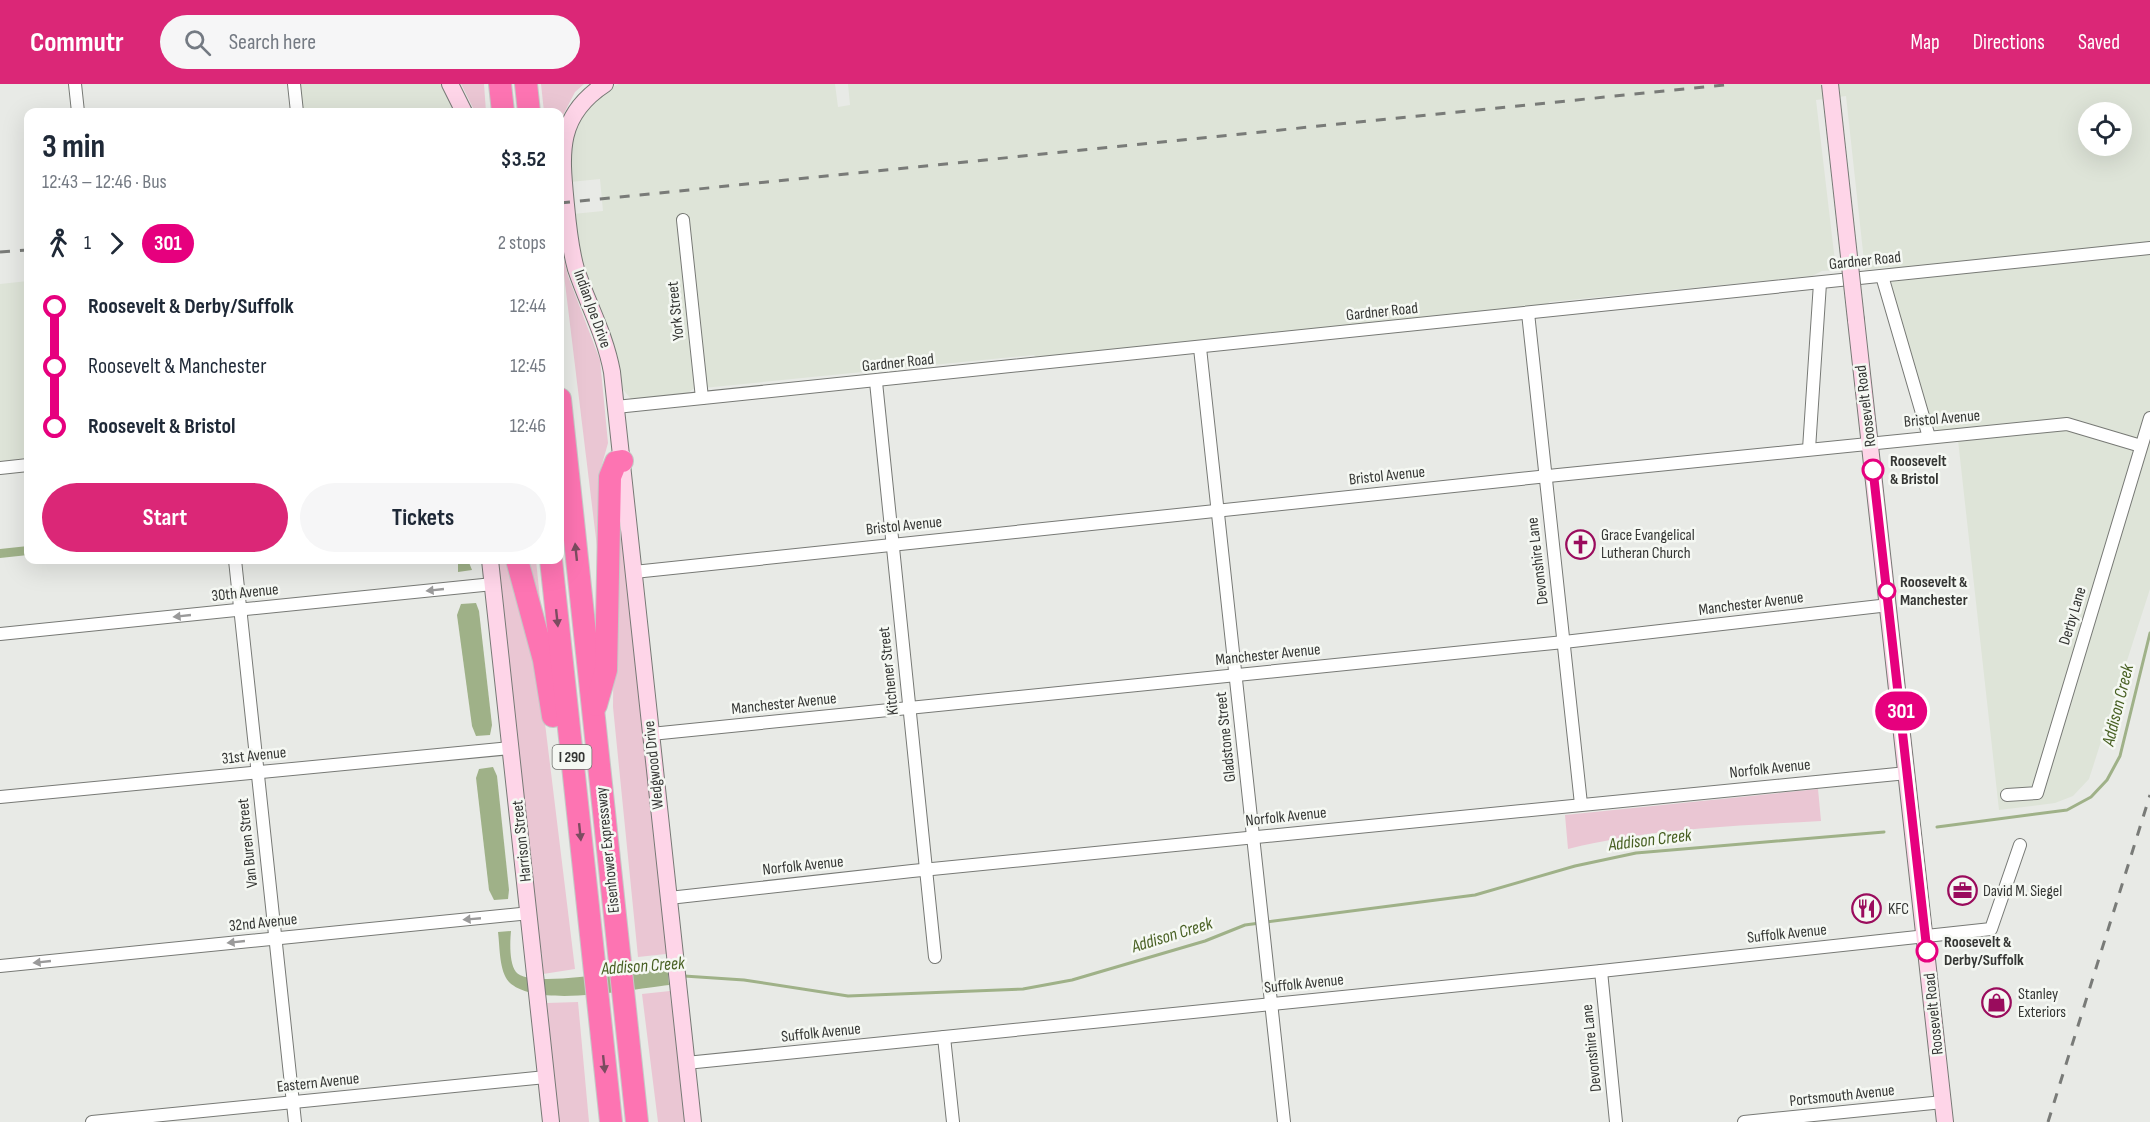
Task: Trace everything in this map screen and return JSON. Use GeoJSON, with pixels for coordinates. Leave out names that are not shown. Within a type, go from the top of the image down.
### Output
{"type":"FeatureCollection","features":[{"type":"Feature","properties":{"kind":"highway"},"geometry":{"type":"LineString","coordinates":[[500,84],[503,108]]}},
{"type":"Feature","properties":{"kind":"highway"},"geometry":{"type":"LineString","coordinates":[[526,84],[529,108]]}},
{"type":"Feature","properties":{"kind":"highway","name":"Eisenhower Expressway"},"geometry":{"type":"LineString","coordinates":[[564,437],[638,1122]]}},
{"type":"Feature","properties":{"kind":"highway"},"geometry":{"type":"LineString","coordinates":[[593,715],[606,670],[610,477],[616,462],[622,461]]}},
{"type":"Feature","properties":{"kind":"highway"},"geometry":{"type":"LineString","coordinates":[[518,564],[544,660],[557,745],[576,794]]}},
{"type":"Feature","properties":{"kind":"highway","name":"Eisenhower Expressway"},"geometry":{"type":"LineString","coordinates":[[550,564],[611,1122]]}},
{"type":"Feature","properties":{"kind":"highway"},"geometry":{"type":"LineString","coordinates":[[632,1069],[648,1102],[650,1122]]}},
{"type":"Feature","properties":{"kind":"street"},"geometry":{"type":"LineString","coordinates":[[75,84],[78,108]]}},
{"type":"Feature","properties":{"kind":"street"},"geometry":{"type":"LineString","coordinates":[[294,84],[297,108]]}},
{"type":"Feature","properties":{"kind":"street"},"geometry":{"type":"LineString","coordinates":[[450,84],[462,108]]}},
{"type":"Feature","properties":{"kind":"street","name":"Indian Joe Drive"},"geometry":{"type":"LineString","coordinates":[[564,146],[570,120],[585,99],[605,84]]}},
{"type":"Feature","properties":{"kind":"street","name":"Roosevelt Road"},"geometry":{"type":"LineString","coordinates":[[1830,84],[1945,1122]]}},
{"type":"Feature","properties":{"kind":"street","name":"Indian Joe Drive"},"geometry":{"type":"LineString","coordinates":[[564,174],[572,250],[607,347],[616,407]]}},
{"type":"Feature","properties":{"kind":"street","name":"York Street"},"geometry":{"type":"LineString","coordinates":[[683,220],[702,398]]}},
{"type":"Feature","properties":{"kind":"street","name":"Gardner Road"},"geometry":{"type":"LineString","coordinates":[[616,407],[876,382],[2150,248]]}},
{"type":"Feature","properties":{"kind":"street"},"geometry":{"type":"LineString","coordinates":[[1882,276],[1929,437]]}},
{"type":"Feature","properties":{"kind":"street"},"geometry":{"type":"LineString","coordinates":[[1809,449],[1820,283]]}},
{"type":"Feature","properties":{"kind":"street","name":"Devonshire Lane"},"geometry":{"type":"LineString","coordinates":[[1528,313],[1581,804]]}},
{"type":"Feature","properties":{"kind":"street","name":"Gladstone Street"},"geometry":{"type":"LineString","coordinates":[[1200,348],[1284,1122]]}},
{"type":"Feature","properties":{"kind":"street","name":"Kitchener Street"},"geometry":{"type":"LineString","coordinates":[[876,382],[935,957]]}},
{"type":"Feature","properties":{"kind":"street","name":"Wedgwood Drive"},"geometry":{"type":"LineString","coordinates":[[616,407],[693,1122]]}},
{"type":"Feature","properties":{"kind":"street","name":"Derby Lane"},"geometry":{"type":"LineString","coordinates":[[2007,795],[2037,793],[2150,418]]}},
{"type":"Feature","properties":{"kind":"street","name":"Bristol Avenue"},"geometry":{"type":"LineString","coordinates":[[634,572],[1544,476],[2067,424],[2141,446]]}},
{"type":"Feature","properties":{"kind":"street"},"geometry":{"type":"LineString","coordinates":[[0,468],[24,465]]}},
{"type":"Feature","properties":{"kind":"street","name":"Van Buren Street"},"geometry":{"type":"LineString","coordinates":[[235,564],[295,1122]]}},
{"type":"Feature","properties":{"kind":"street","name":"Harrison Street"},"geometry":{"type":"LineString","coordinates":[[490,564],[551,1122]]}},
{"type":"Feature","properties":{"kind":"street","name":"30th Avenue"},"geometry":{"type":"LineString","coordinates":[[0,634],[493,584]]}},
{"type":"Feature","properties":{"kind":"street","name":"Manchester Avenue"},"geometry":{"type":"LineString","coordinates":[[651,734],[1564,642],[1889,605]]}},
{"type":"Feature","properties":{"kind":"street","name":"31st Avenue"},"geometry":{"type":"LineString","coordinates":[[0,797],[512,748]]}},
{"type":"Feature","properties":{"kind":"street","name":"Norfolk Avenue"},"geometry":{"type":"LineString","coordinates":[[669,898],[926,869],[1907,773]]}},
{"type":"Feature","properties":{"kind":"street"},"geometry":{"type":"LineString","coordinates":[[1925,935],[1991,929],[2020,845]]}},
{"type":"Feature","properties":{"kind":"street","name":"32nd Avenue"},"geometry":{"type":"LineString","coordinates":[[0,966],[530,913]]}},
{"type":"Feature","properties":{"kind":"street","name":"Suffolk Avenue"},"geometry":{"type":"LineString","coordinates":[[686,1063],[1601,971],[1925,935]]}},
{"type":"Feature","properties":{"kind":"street","name":"Devonshire Lane"},"geometry":{"type":"LineString","coordinates":[[1601,971],[1617,1122]]}},
{"type":"Feature","properties":{"kind":"street"},"geometry":{"type":"LineString","coordinates":[[944,1037],[953,1122]]}},
{"type":"Feature","properties":{"kind":"street","name":"Eastern Avenue"},"geometry":{"type":"LineString","coordinates":[[93,1122],[546,1077]]}},
{"type":"Feature","properties":{"kind":"street","name":"Portsmouth Avenue"},"geometry":{"type":"LineString","coordinates":[[1744,1122],[1943,1102]]}},
{"type":"Feature","properties":{"kind":"shaded area"},"geometry":{"type":"Polygon","coordinates":[[[300,84],[442,84],[455,108],[303,108],[300,84]]]}},
{"type":"Feature","properties":{"kind":"shaded area"},"geometry":{"type":"Polygon","coordinates":[[[461,84],[484,84],[486,108],[473,108],[461,84]]]}},
{"type":"Feature","properties":{"kind":"shaded area"},"geometry":{"type":"Polygon","coordinates":[[[541,84],[584,84],[575,92],[564,113],[564,108],[544,108],[541,84]]]}},
{"type":"Feature","properties":{"kind":"shaded area"},"geometry":{"type":"Polygon","coordinates":[[[619,84],[835,84],[838,107],[850,105],[848,84],[2150,84],[2150,589],[2089,779],[2073,796],[2055,803],[1999,810],[1957,431],[1940,432],[1932,424],[1893,301],[1890,267],[1865,270],[1846,96],[1816,100],[1836,270],[1822,271],[1812,276],[1549,302],[1547,306],[1037,358],[1034,355],[693,389],[687,394],[632,400],[619,385],[583,268],[573,214],[603,211],[600,179],[570,182],[568,152],[577,120],[606,90],[619,84]]]}},
{"type":"Feature","properties":{"kind":"shaded area"},"geometry":{"type":"Polygon","coordinates":[[[564,259],[568,276],[600,360],[608,443],[601,468],[602,588],[564,275],[564,259]]]}},
{"type":"Feature","properties":{"kind":"shaded area"},"geometry":{"type":"Polygon","coordinates":[[[24,281],[24,460],[0,463],[0,284],[24,281]]]}},
{"type":"Feature","properties":{"kind":"shaded area"},"geometry":{"type":"Polygon","coordinates":[[[615,478],[667,941],[666,954],[638,957],[613,707],[615,478]]]}},
{"type":"Feature","properties":{"kind":"shaded area"},"geometry":{"type":"Polygon","coordinates":[[[24,546],[24,555],[0,558],[0,549],[24,546]]]}},
{"type":"Feature","properties":{"kind":"shaded area"},"geometry":{"type":"Polygon","coordinates":[[[458,564],[470,564],[472,570],[458,572],[458,564]]]}},
{"type":"Feature","properties":{"kind":"shaded area"},"geometry":{"type":"Polygon","coordinates":[[[497,564],[512,564],[543,707],[575,969],[543,974],[542,953],[539,953],[497,564]]]}},
{"type":"Feature","properties":{"kind":"shaded area"},"geometry":{"type":"Polygon","coordinates":[[[523,564],[536,564],[542,619],[523,564]]]}},
{"type":"Feature","properties":{"kind":"shaded area"},"geometry":{"type":"Polygon","coordinates":[[[476,603],[479,611],[492,725],[490,735],[476,736],[472,726],[457,615],[461,604],[476,603]]]}},
{"type":"Feature","properties":{"kind":"shaded area"},"geometry":{"type":"Polygon","coordinates":[[[493,767],[497,776],[509,890],[508,899],[494,900],[489,890],[476,778],[479,769],[493,767]]]}},
{"type":"Feature","properties":{"kind":"shaded area"},"geometry":{"type":"Polygon","coordinates":[[[1818,789],[1821,821],[1662,832],[1568,849],[1565,815],[1818,789]]]}},
{"type":"Feature","properties":{"kind":"shaded area"},"geometry":{"type":"Polygon","coordinates":[[[511,931],[512,963],[516,972],[525,977],[542,979],[587,976],[667,964],[669,985],[609,993],[562,996],[522,990],[509,982],[502,965],[498,932],[511,931]]]}},
{"type":"Feature","properties":{"kind":"shaded area"},"geometry":{"type":"Polygon","coordinates":[[[670,991],[671,1004],[674,1004],[686,1122],[658,1122],[642,994],[670,991]]]}},
{"type":"Feature","properties":{"kind":"shaded area"},"geometry":{"type":"Polygon","coordinates":[[[578,1002],[589,1122],[558,1122],[547,1003],[578,1002]]]}},
{"type":"Feature","properties":{"kind":"waterway","name":"Addison Creek"},"geometry":{"type":"LineString","coordinates":[[1937,827],[2067,810],[2091,797],[2107,780],[2120,756],[2150,633]]}},
{"type":"Feature","properties":{"kind":"waterway","name":"Addison Creek"},"geometry":{"type":"LineString","coordinates":[[1266,922],[1475,895],[1575,866],[1636,853],[1884,832]]}},
{"type":"Feature","properties":{"kind":"waterway","name":"Addison Creek"},"geometry":{"type":"LineString","coordinates":[[684,976],[744,980],[848,996],[1023,989],[1072,980],[1205,941],[1245,925],[1260,923]]}},
{"type":"Feature","properties":{"kind":"railway"},"geometry":{"type":"LineString","coordinates":[[564,203],[1734,84]]}},
{"type":"Feature","properties":{"kind":"railway"},"geometry":{"type":"LineString","coordinates":[[0,252],[24,250]]}},
{"type":"Feature","properties":{"kind":"railway"},"geometry":{"type":"LineString","coordinates":[[2048,1122],[2150,795]]}},
{"type":"Feature","properties":{"kind":"bus line","name":"301"},"geometry":{"type":"LineString","coordinates":[[1873,470],[1927,951]]}},
{"type":"Feature","properties":{"kind":"place","name":"Roosevelt & Bristol"},"geometry":{"type":"Point","coordinates":[1873,470]}},
{"type":"Feature","properties":{"kind":"place","name":"Grace Evangelical Lutheran Church"},"geometry":{"type":"Point","coordinates":[1580,544]}},
{"type":"Feature","properties":{"kind":"place","name":"Roosevelt & Manchester"},"geometry":{"type":"Point","coordinates":[1887,591]}},
{"type":"Feature","properties":{"kind":"place","name":"David M. Siegel"},"geometry":{"type":"Point","coordinates":[1962,891]}},
{"type":"Feature","properties":{"kind":"place","name":"KFC"},"geometry":{"type":"Point","coordinates":[1867,909]}},
{"type":"Feature","properties":{"kind":"place","name":"Roosevelt & Derby/Suffolk"},"geometry":{"type":"Point","coordinates":[1927,951]}},
{"type":"Feature","properties":{"kind":"place","name":"Stanley Exteriors"},"geometry":{"type":"Point","coordinates":[1997,1003]}}]}
